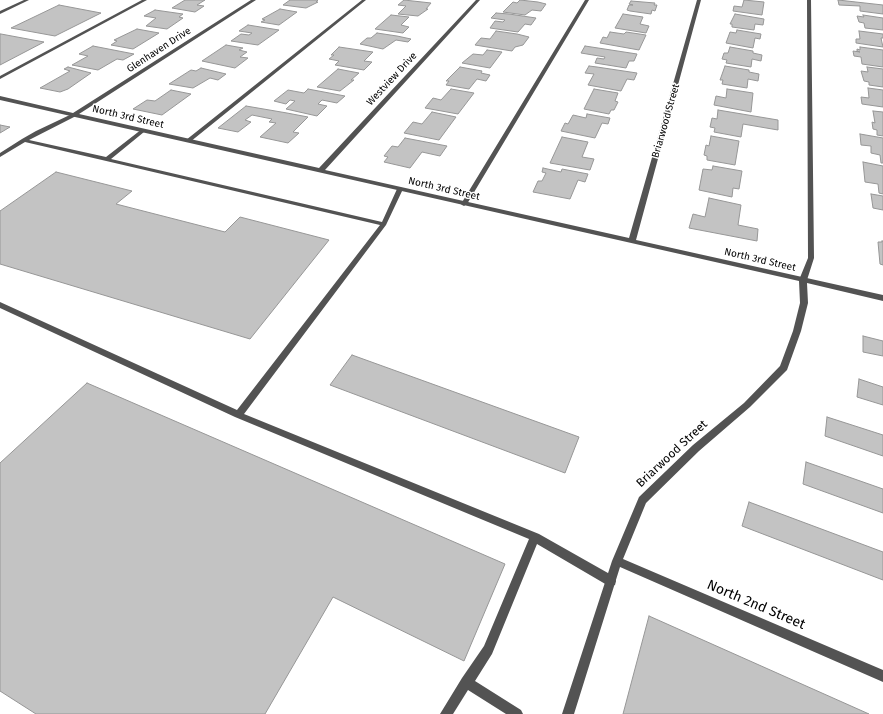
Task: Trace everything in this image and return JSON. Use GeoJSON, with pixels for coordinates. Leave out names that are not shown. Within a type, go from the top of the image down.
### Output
{"type":"FeatureCollection","features":[{"type":"Feature","properties":{"kind":"street"},"geometry":{"type":"LineString","coordinates":[[0,13],[28,0]]}},
{"type":"Feature","properties":{"kind":"street"},"geometry":{"type":"LineString","coordinates":[[0,78],[145,0]]}},
{"type":"Feature","properties":{"kind":"street","name":"Glenhaven Drive"},"geometry":{"type":"LineString","coordinates":[[0,155],[24,140],[74,115],[254,0]]}},
{"type":"Feature","properties":{"kind":"street"},"geometry":{"type":"LineString","coordinates":[[188,141],[364,0]]}},
{"type":"Feature","properties":{"kind":"street","name":"Westview Drive"},"geometry":{"type":"LineString","coordinates":[[320,171],[478,0]]}},
{"type":"Feature","properties":{"kind":"street"},"geometry":{"type":"LineString","coordinates":[[464,204],[587,0]]}},
{"type":"Feature","properties":{"kind":"street","name":"Briarwood Street"},"geometry":{"type":"LineString","coordinates":[[632,241],[699,0]]}},
{"type":"Feature","properties":{"kind":"street"},"geometry":{"type":"LineString","coordinates":[[803,280],[811,258],[809,0]]}},
{"type":"Feature","properties":{"kind":"street","name":"North 3rd Street"},"geometry":{"type":"LineString","coordinates":[[0,98],[883,298]]}},
{"type":"Feature","properties":{"kind":"street"},"geometry":{"type":"LineString","coordinates":[[106,160],[142,131]]}},
{"type":"Feature","properties":{"kind":"street"},"geometry":{"type":"LineString","coordinates":[[24,140],[384,224]]}},
{"type":"Feature","properties":{"kind":"street"},"geometry":{"type":"LineString","coordinates":[[238,415],[384,224],[400,189]]}},
{"type":"Feature","properties":{"kind":"street","name":"Briarwood Street"},"geometry":{"type":"LineString","coordinates":[[568,714],[617,561],[642,500],[696,448],[747,405],[784,368],[797,331],[804,303],[803,280]]}},
{"type":"Feature","properties":{"kind":"street"},"geometry":{"type":"LineString","coordinates":[[0,305],[238,415],[535,537],[611,581]]}},
{"type":"Feature","properties":{"kind":"street"},"geometry":{"type":"LineString","coordinates":[[446,714],[488,650],[535,537]]}},
{"type":"Feature","properties":{"kind":"street","name":"North 2nd Street"},"geometry":{"type":"LineString","coordinates":[[617,561],[883,676]]}},
{"type":"Feature","properties":{"kind":"street"},"geometry":{"type":"LineString","coordinates":[[466,682],[517,714]]}},
{"type":"Feature","properties":{"kind":"building"},"geometry":{"type":"Polygon","coordinates":[[[185,0],[205,0],[197,5],[204,6],[195,12],[172,8],[185,0]]]}},
{"type":"Feature","properties":{"kind":"building"},"geometry":{"type":"Polygon","coordinates":[[[290,0],[318,0],[316,2],[318,2],[306,8],[283,5],[290,0]]]}},
{"type":"Feature","properties":{"kind":"building"},"geometry":{"type":"Polygon","coordinates":[[[404,0],[431,3],[426,9],[428,9],[418,16],[398,14],[406,6],[398,5],[404,0]]]}},
{"type":"Feature","properties":{"kind":"building"},"geometry":{"type":"Polygon","coordinates":[[[520,0],[546,4],[541,11],[532,10],[525,15],[503,12],[513,2],[517,3],[520,0]]]}},
{"type":"Feature","properties":{"kind":"building"},"geometry":{"type":"Polygon","coordinates":[[[744,0],[764,2],[762,15],[733,11],[734,6],[742,7],[744,0]]]}},
{"type":"Feature","properties":{"kind":"building"},"geometry":{"type":"Polygon","coordinates":[[[838,0],[883,5],[883,14],[860,11],[860,6],[839,5],[838,0]]]}},
{"type":"Feature","properties":{"kind":"building"},"geometry":{"type":"Polygon","coordinates":[[[631,1],[655,3],[654,5],[657,5],[655,11],[652,10],[651,14],[630,11],[627,10],[629,5],[633,5],[629,4],[631,1]]]}},
{"type":"Feature","properties":{"kind":"building"},"geometry":{"type":"Polygon","coordinates":[[[59,5],[101,13],[55,36],[11,28],[59,5]]]}},
{"type":"Feature","properties":{"kind":"building"},"geometry":{"type":"Polygon","coordinates":[[[280,9],[297,12],[279,25],[261,22],[265,20],[262,19],[280,9]]]}},
{"type":"Feature","properties":{"kind":"building"},"geometry":{"type":"Polygon","coordinates":[[[155,10],[183,14],[179,17],[183,18],[167,29],[146,26],[156,18],[144,16],[155,10]]]}},
{"type":"Feature","properties":{"kind":"building"},"geometry":{"type":"Polygon","coordinates":[[[496,13],[536,18],[531,25],[525,24],[518,32],[490,28],[495,21],[503,22],[505,20],[491,18],[496,13]]]}},
{"type":"Feature","properties":{"kind":"building"},"geometry":{"type":"Polygon","coordinates":[[[623,14],[643,17],[640,24],[649,26],[646,33],[615,28],[623,14]]]}},
{"type":"Feature","properties":{"kind":"building"},"geometry":{"type":"Polygon","coordinates":[[[735,14],[764,19],[763,25],[755,24],[754,30],[732,27],[732,24],[730,24],[735,14]]]}},
{"type":"Feature","properties":{"kind":"building"},"geometry":{"type":"Polygon","coordinates":[[[391,15],[409,17],[401,25],[409,27],[403,33],[375,29],[391,15]]]}},
{"type":"Feature","properties":{"kind":"building"},"geometry":{"type":"Polygon","coordinates":[[[863,15],[883,18],[883,30],[865,28],[864,23],[859,22],[857,16],[864,17],[863,15]]]}},
{"type":"Feature","properties":{"kind":"building"},"geometry":{"type":"Polygon","coordinates":[[[248,25],[279,30],[258,45],[231,41],[241,34],[249,35],[252,33],[239,31],[248,25]]]}},
{"type":"Feature","properties":{"kind":"building"},"geometry":{"type":"Polygon","coordinates":[[[137,29],[159,33],[133,49],[111,45],[117,41],[114,40],[137,29]]]}},
{"type":"Feature","properties":{"kind":"building"},"geometry":{"type":"Polygon","coordinates":[[[737,30],[761,34],[760,39],[755,38],[753,48],[726,43],[730,32],[736,33],[737,30]]]}},
{"type":"Feature","properties":{"kind":"building"},"geometry":{"type":"Polygon","coordinates":[[[496,31],[529,37],[523,45],[515,47],[512,51],[475,45],[481,38],[490,39],[496,31]]]}},
{"type":"Feature","properties":{"kind":"building"},"geometry":{"type":"Polygon","coordinates":[[[859,31],[883,34],[883,38],[881,38],[883,47],[856,43],[856,39],[860,39],[859,31]]]}},
{"type":"Feature","properties":{"kind":"building"},"geometry":{"type":"Polygon","coordinates":[[[610,32],[624,34],[626,32],[646,35],[639,50],[600,43],[603,37],[607,38],[610,32]]]}},
{"type":"Feature","properties":{"kind":"building"},"geometry":{"type":"Polygon","coordinates":[[[377,33],[411,39],[408,42],[396,40],[383,49],[360,44],[367,38],[371,38],[377,33]]]}},
{"type":"Feature","properties":{"kind":"building"},"geometry":{"type":"Polygon","coordinates":[[[1,34],[44,42],[0,65],[1,34]]]}},
{"type":"Feature","properties":{"kind":"building"},"geometry":{"type":"Polygon","coordinates":[[[226,45],[243,48],[239,50],[247,52],[240,57],[248,58],[235,68],[202,61],[226,45]]]}},
{"type":"Feature","properties":{"kind":"building"},"geometry":{"type":"Polygon","coordinates":[[[93,46],[134,54],[123,60],[117,59],[98,70],[72,65],[88,56],[79,54],[93,46]]]}},
{"type":"Feature","properties":{"kind":"building"},"geometry":{"type":"Polygon","coordinates":[[[585,46],[637,54],[634,61],[629,61],[626,68],[595,63],[597,58],[604,59],[605,57],[581,53],[585,46]]]}},
{"type":"Feature","properties":{"kind":"building"},"geometry":{"type":"Polygon","coordinates":[[[339,47],[373,52],[364,61],[372,62],[364,70],[335,65],[339,61],[329,59],[334,55],[331,55],[339,47]]]}},
{"type":"Feature","properties":{"kind":"building"},"geometry":{"type":"Polygon","coordinates":[[[730,47],[753,51],[753,53],[762,55],[761,61],[752,59],[751,67],[726,63],[727,60],[722,59],[724,53],[728,53],[730,47]]]}},
{"type":"Feature","properties":{"kind":"building"},"geometry":{"type":"Polygon","coordinates":[[[860,47],[883,50],[883,67],[862,64],[861,57],[854,56],[853,51],[860,52],[857,51],[857,49],[860,50],[860,47]]]}},
{"type":"Feature","properties":{"kind":"building"},"geometry":{"type":"Polygon","coordinates":[[[487,50],[502,52],[490,68],[462,63],[473,54],[483,55],[487,50]]]}},
{"type":"Feature","properties":{"kind":"building"},"geometry":{"type":"Polygon","coordinates":[[[589,66],[637,73],[634,80],[627,79],[621,91],[588,85],[594,74],[585,73],[589,66]]]}},
{"type":"Feature","properties":{"kind":"building"},"geometry":{"type":"Polygon","coordinates":[[[725,66],[749,70],[749,72],[759,74],[758,81],[748,79],[747,88],[722,84],[723,80],[720,80],[725,66]]]}},
{"type":"Feature","properties":{"kind":"building"},"geometry":{"type":"Polygon","coordinates":[[[68,67],[91,73],[68,89],[60,92],[40,88],[70,71],[64,69],[68,67]]]}},
{"type":"Feature","properties":{"kind":"building"},"geometry":{"type":"Polygon","coordinates":[[[460,67],[482,71],[481,73],[490,75],[486,81],[477,79],[469,89],[446,85],[449,81],[446,81],[460,67]]]}},
{"type":"Feature","properties":{"kind":"building"},"geometry":{"type":"Polygon","coordinates":[[[867,67],[883,69],[883,87],[869,85],[869,82],[864,81],[861,71],[868,72],[867,67]]]}},
{"type":"Feature","properties":{"kind":"building"},"geometry":{"type":"Polygon","coordinates":[[[201,68],[226,74],[218,80],[210,78],[193,88],[169,84],[191,70],[196,71],[201,68]]]}},
{"type":"Feature","properties":{"kind":"building"},"geometry":{"type":"Polygon","coordinates":[[[338,69],[359,73],[351,80],[354,80],[340,91],[317,87],[338,69]]]}},
{"type":"Feature","properties":{"kind":"building"},"geometry":{"type":"Polygon","coordinates":[[[868,88],[883,90],[883,107],[862,104],[861,97],[869,98],[868,88]]]}},
{"type":"Feature","properties":{"kind":"building"},"geometry":{"type":"Polygon","coordinates":[[[308,89],[345,96],[337,103],[322,100],[318,104],[327,106],[317,116],[286,109],[295,101],[290,100],[286,104],[274,101],[288,90],[304,93],[308,89]]]}},
{"type":"Feature","properties":{"kind":"building"},"geometry":{"type":"Polygon","coordinates":[[[451,89],[474,93],[458,114],[425,108],[433,98],[441,100],[451,89]]]}},
{"type":"Feature","properties":{"kind":"building"},"geometry":{"type":"Polygon","coordinates":[[[594,89],[618,93],[615,101],[618,102],[614,110],[611,110],[609,114],[584,109],[594,89]]]}},
{"type":"Feature","properties":{"kind":"building"},"geometry":{"type":"Polygon","coordinates":[[[727,89],[753,93],[751,112],[714,105],[716,96],[726,98],[727,89]]]}},
{"type":"Feature","properties":{"kind":"building"},"geometry":{"type":"Polygon","coordinates":[[[171,90],[191,94],[162,115],[133,109],[147,100],[155,101],[171,90]]]}},
{"type":"Feature","properties":{"kind":"building"},"geometry":{"type":"Polygon","coordinates":[[[246,106],[308,117],[293,132],[299,133],[288,143],[260,137],[276,123],[269,122],[272,119],[252,115],[245,120],[251,122],[238,132],[218,128],[246,106]]]}},
{"type":"Feature","properties":{"kind":"building"},"geometry":{"type":"Polygon","coordinates":[[[718,110],[778,120],[778,130],[743,124],[741,137],[714,132],[715,128],[710,127],[712,118],[717,119],[718,110]]]}},
{"type":"Feature","properties":{"kind":"building"},"geometry":{"type":"Polygon","coordinates":[[[873,111],[883,112],[883,136],[877,135],[877,130],[873,129],[872,122],[875,123],[873,111]]]}},
{"type":"Feature","properties":{"kind":"building"},"geometry":{"type":"Polygon","coordinates":[[[432,112],[456,117],[439,140],[404,133],[413,122],[422,124],[432,112]]]}},
{"type":"Feature","properties":{"kind":"building"},"geometry":{"type":"Polygon","coordinates":[[[587,114],[610,118],[608,124],[602,123],[595,138],[561,131],[565,123],[568,124],[573,115],[586,118],[587,114]]]}},
{"type":"Feature","properties":{"kind":"building"},"geometry":{"type":"Polygon","coordinates":[[[0,125],[10,127],[0,133],[0,125]]]}},
{"type":"Feature","properties":{"kind":"building"},"geometry":{"type":"Polygon","coordinates":[[[860,134],[883,138],[883,163],[881,163],[880,155],[871,153],[871,146],[861,145],[860,134]]]}},
{"type":"Feature","properties":{"kind":"building"},"geometry":{"type":"Polygon","coordinates":[[[711,136],[739,141],[735,165],[707,160],[707,156],[704,155],[706,145],[709,146],[711,136]]]}},
{"type":"Feature","properties":{"kind":"building"},"geometry":{"type":"Polygon","coordinates":[[[562,137],[588,142],[582,157],[594,159],[590,170],[550,163],[562,137]]]}},
{"type":"Feature","properties":{"kind":"building"},"geometry":{"type":"Polygon","coordinates":[[[405,138],[447,146],[440,156],[422,152],[410,168],[384,162],[388,157],[384,156],[392,146],[398,147],[405,138]]]}},
{"type":"Feature","properties":{"kind":"building"},"geometry":{"type":"Polygon","coordinates":[[[863,162],[883,166],[883,194],[879,193],[878,184],[865,182],[863,162]]]}},
{"type":"Feature","properties":{"kind":"building"},"geometry":{"type":"Polygon","coordinates":[[[713,166],[742,171],[739,189],[733,188],[732,197],[699,190],[703,169],[712,170],[713,166]]]}},
{"type":"Feature","properties":{"kind":"building"},"geometry":{"type":"Polygon","coordinates":[[[543,168],[561,172],[562,169],[588,174],[585,182],[578,180],[570,199],[533,192],[538,181],[542,181],[546,173],[542,172],[543,168]]]}},
{"type":"Feature","properties":{"kind":"building"},"geometry":{"type":"Polygon","coordinates":[[[56,172],[132,191],[116,204],[225,232],[240,217],[329,240],[250,339],[0,264],[0,211],[56,172]]]}},
{"type":"Feature","properties":{"kind":"building"},"geometry":{"type":"Polygon","coordinates":[[[871,194],[883,196],[883,210],[873,208],[871,194]]]}},
{"type":"Feature","properties":{"kind":"building"},"geometry":{"type":"Polygon","coordinates":[[[709,198],[741,205],[738,225],[758,229],[757,241],[689,228],[693,214],[705,217],[709,198]]]}},
{"type":"Feature","properties":{"kind":"building"},"geometry":{"type":"Polygon","coordinates":[[[882,241],[883,265],[880,264],[878,242],[882,241]]]}},
{"type":"Feature","properties":{"kind":"building"},"geometry":{"type":"Polygon","coordinates":[[[863,336],[883,341],[883,356],[863,352],[863,336]]]}},
{"type":"Feature","properties":{"kind":"building"},"geometry":{"type":"Polygon","coordinates":[[[352,355],[579,437],[565,473],[330,385],[352,355]]]}},
{"type":"Feature","properties":{"kind":"building"},"geometry":{"type":"Polygon","coordinates":[[[859,379],[883,387],[883,405],[857,397],[859,379]]]}},
{"type":"Feature","properties":{"kind":"building"},"geometry":{"type":"Polygon","coordinates":[[[87,383],[505,564],[464,661],[333,597],[265,714],[36,714],[0,691],[0,463],[87,383]]]}},
{"type":"Feature","properties":{"kind":"building"},"geometry":{"type":"Polygon","coordinates":[[[827,417],[883,435],[883,456],[825,436],[827,417]]]}},
{"type":"Feature","properties":{"kind":"building"},"geometry":{"type":"Polygon","coordinates":[[[806,462],[883,489],[883,513],[803,484],[806,462]]]}},
{"type":"Feature","properties":{"kind":"building"},"geometry":{"type":"Polygon","coordinates":[[[749,502],[883,552],[883,580],[742,526],[749,502]]]}},
{"type":"Feature","properties":{"kind":"building"},"geometry":{"type":"Polygon","coordinates":[[[649,616],[869,714],[623,714],[649,616]]]}}]}
